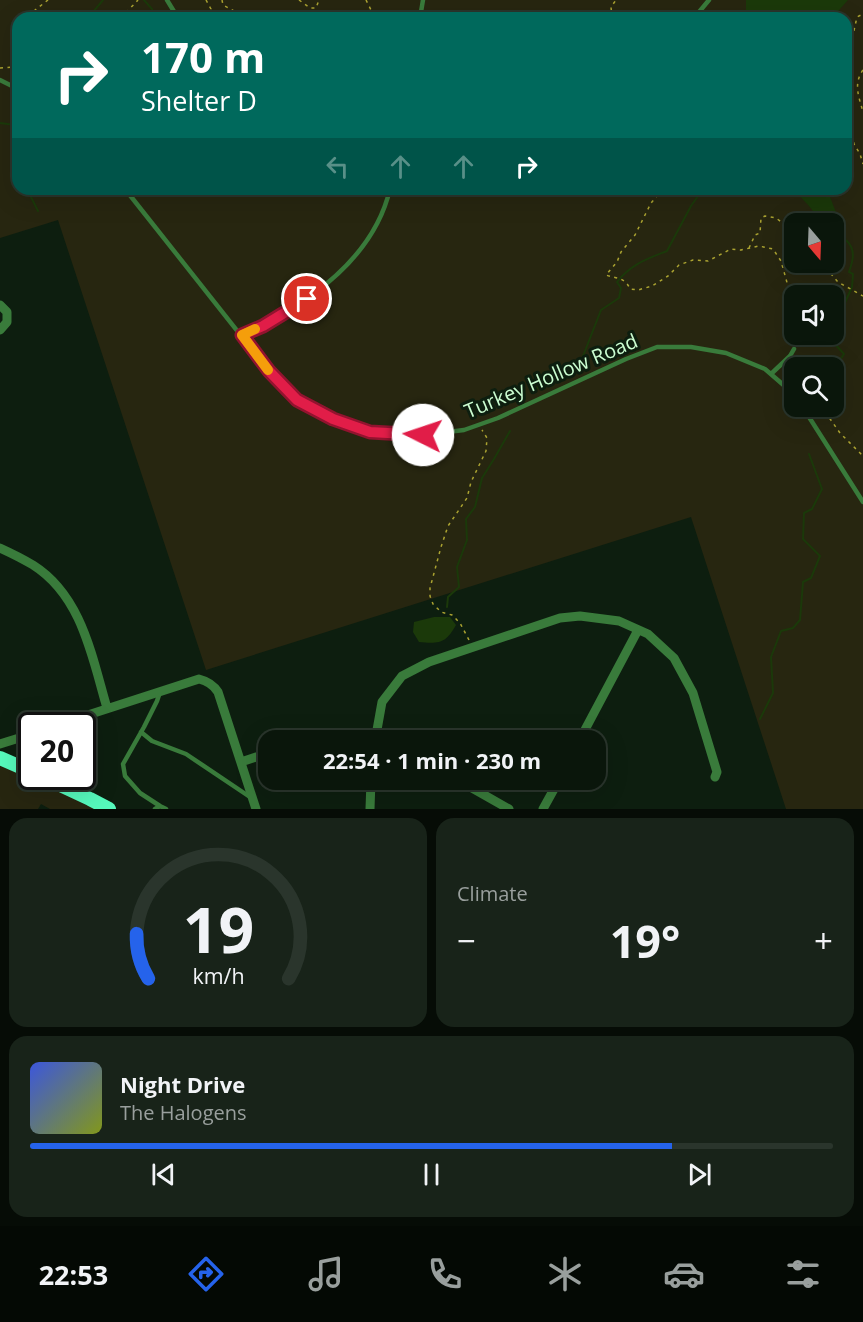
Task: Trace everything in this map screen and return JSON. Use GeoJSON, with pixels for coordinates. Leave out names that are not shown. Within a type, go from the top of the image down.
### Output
{"type":"FeatureCollection","features":[{"type":"Feature","properties":{"kind":"main road"},"geometry":{"type":"LineString","coordinates":[[0,758],[18,766]]}},
{"type":"Feature","properties":{"kind":"main road"},"geometry":{"type":"LineString","coordinates":[[71,790],[109,809]]}},
{"type":"Feature","properties":{"kind":"street"},"geometry":{"type":"LineString","coordinates":[[0,305],[7,312],[8,322],[0,330]]}},
{"type":"Feature","properties":{"kind":"street"},"geometry":{"type":"LineString","coordinates":[[0,548],[35,566],[66,597],[86,636],[107,708]]}},
{"type":"Feature","properties":{"kind":"street"},"geometry":{"type":"LineString","coordinates":[[377,730],[382,702],[402,676],[429,662],[560,618],[580,616],[619,621],[648,634],[674,657],[693,693],[717,772],[715,777]]}},
{"type":"Feature","properties":{"kind":"street"},"geometry":{"type":"LineString","coordinates":[[585,730],[638,630]]}},
{"type":"Feature","properties":{"kind":"street"},"geometry":{"type":"LineString","coordinates":[[95,712],[199,679],[205,680],[218,692],[256,809]]}},
{"type":"Feature","properties":{"kind":"street"},"geometry":{"type":"LineString","coordinates":[[0,744],[18,738]]}},
{"type":"Feature","properties":{"kind":"street"},"geometry":{"type":"LineString","coordinates":[[241,762],[258,756]]}},
{"type":"Feature","properties":{"kind":"street"},"geometry":{"type":"LineString","coordinates":[[370,809],[371,790]]}},
{"type":"Feature","properties":{"kind":"street"},"geometry":{"type":"LineString","coordinates":[[476,790],[509,809]]}},
{"type":"Feature","properties":{"kind":"street"},"geometry":{"type":"LineString","coordinates":[[543,809],[553,790]]}},
{"type":"Feature","properties":{"kind":"lane"},"geometry":{"type":"LineString","coordinates":[[699,12],[708,0]]}},
{"type":"Feature","properties":{"kind":"lane","name":"Turkey Hollow Road"},"geometry":{"type":"LineString","coordinates":[[130,195],[269,371],[297,400],[333,419],[370,432],[423,435],[464,430],[498,418],[657,347],[691,347],[726,354],[765,369],[784,385]]}},
{"type":"Feature","properties":{"kind":"lane"},"geometry":{"type":"LineString","coordinates":[[242,335],[263,326],[336,278],[377,224],[389,195]]}},
{"type":"Feature","properties":{"kind":"lane"},"geometry":{"type":"LineString","coordinates":[[771,374],[794,349]]}},
{"type":"Feature","properties":{"kind":"lane"},"geometry":{"type":"LineString","coordinates":[[809,417],[863,501]]}},
{"type":"Feature","properties":{"kind":"lane"},"geometry":{"type":"LineString","coordinates":[[160,692],[123,764],[125,776],[140,793],[166,809]]}},
{"type":"Feature","properties":{"kind":"lane"},"geometry":{"type":"LineString","coordinates":[[141,732],[152,741],[186,754],[252,799]]}},
{"type":"Feature","properties":{"kind":"lane"},"geometry":{"type":"LineString","coordinates":[[155,809],[160,806]]}},
{"type":"Feature","properties":{"kind":"path"},"geometry":{"type":"LineString","coordinates":[[35,12],[48,0]]}},
{"type":"Feature","properties":{"kind":"path"},"geometry":{"type":"LineString","coordinates":[[127,12],[138,0]]}},
{"type":"Feature","properties":{"kind":"path"},"geometry":{"type":"LineString","coordinates":[[222,0],[223,5],[236,12]]}},
{"type":"Feature","properties":{"kind":"path"},"geometry":{"type":"LineString","coordinates":[[299,0],[310,8],[316,8],[319,0]]}},
{"type":"Feature","properties":{"kind":"path"},"geometry":{"type":"LineString","coordinates":[[852,37],[857,17],[863,14]]}},
{"type":"Feature","properties":{"kind":"path"},"geometry":{"type":"LineString","coordinates":[[863,70],[859,75],[856,89],[863,112]]}},
{"type":"Feature","properties":{"kind":"path"},"geometry":{"type":"LineString","coordinates":[[852,136],[863,164]]}},
{"type":"Feature","properties":{"kind":"path"},"geometry":{"type":"LineString","coordinates":[[658,195],[635,235],[606,275],[620,278],[627,283],[630,289],[638,290],[652,286],[686,262],[708,261],[731,249],[741,250],[759,246],[773,249],[781,261],[793,304],[792,333],[796,357]]}},
{"type":"Feature","properties":{"kind":"path"},"geometry":{"type":"LineString","coordinates":[[748,248],[755,235],[760,233],[761,218],[765,216],[776,218],[784,224]]}},
{"type":"Feature","properties":{"kind":"path"},"geometry":{"type":"LineString","coordinates":[[830,273],[838,282],[863,296]]}},
{"type":"Feature","properties":{"kind":"path"},"geometry":{"type":"LineString","coordinates":[[829,417],[840,433],[863,456]]}},
{"type":"Feature","properties":{"kind":"path"},"geometry":{"type":"LineString","coordinates":[[472,647],[460,623],[452,615],[441,612],[433,604],[430,588],[448,526],[467,498],[471,483],[486,451],[487,438],[478,425]]}},
{"type":"Feature","properties":{"kind":"shaded area"},"geometry":{"type":"Polygon","coordinates":[[[0,0],[863,0],[863,809],[786,809],[691,517],[206,670],[58,220],[0,238],[0,0]]]}},
{"type":"Feature","properties":{"kind":"shaded area"},"geometry":{"type":"Polygon","coordinates":[[[746,0],[848,0],[837,12],[746,12],[746,0]]]}},
{"type":"Feature","properties":{"kind":"shaded area"},"geometry":{"type":"Polygon","coordinates":[[[799,195],[829,195],[836,213],[814,213],[799,195]]]}},
{"type":"Feature","properties":{"kind":"shaded area"},"geometry":{"type":"Polygon","coordinates":[[[434,617],[450,617],[456,625],[449,636],[442,641],[419,642],[413,632],[414,622],[434,617]]]}},
{"type":"Feature","properties":{"kind":"shaded area"},"geometry":{"type":"Polygon","coordinates":[[[0,766],[18,773],[18,790],[57,790],[97,809],[50,809],[41,804],[38,809],[0,809],[0,766]]]}},
{"type":"Feature","properties":{"kind":"waterway"},"geometry":{"type":"LineString","coordinates":[[93,12],[103,0]]}},
{"type":"Feature","properties":{"kind":"waterway"},"geometry":{"type":"LineString","coordinates":[[144,0],[152,12]]}},
{"type":"Feature","properties":{"kind":"waterway"},"geometry":{"type":"LineString","coordinates":[[0,123],[12,125]]}},
{"type":"Feature","properties":{"kind":"waterway"},"geometry":{"type":"LineString","coordinates":[[30,195],[38,211]]}},
{"type":"Feature","properties":{"kind":"waterway"},"geometry":{"type":"LineString","coordinates":[[531,391],[578,369],[601,310],[619,298],[621,288],[617,282],[634,266],[667,251],[699,195]]}},
{"type":"Feature","properties":{"kind":"waterway"},"geometry":{"type":"LineString","coordinates":[[842,357],[844,354],[834,343],[835,325],[852,287],[853,274],[849,272],[853,252],[847,241]]}},
{"type":"Feature","properties":{"kind":"waterway"},"geometry":{"type":"LineString","coordinates":[[447,607],[448,597],[459,587],[457,567],[467,540],[466,519],[475,507],[482,478],[510,431]]}},
{"type":"Feature","properties":{"kind":"waterway"},"geometry":{"type":"LineString","coordinates":[[760,719],[773,693],[771,657],[781,631],[793,628],[800,620],[803,582],[811,578],[820,556],[803,539],[804,513],[812,509],[822,489],[809,454]]}},
{"type":"Feature","properties":{"kind":"slow traffic"},"geometry":{"type":"LineString","coordinates":[[255,329],[242,335],[268,370]]}},
{"type":"Feature","properties":{"kind":"route"},"geometry":{"type":"LineString","coordinates":[[307,299],[263,326],[242,335],[269,371],[297,400],[333,419],[370,432],[423,435]]}}]}
